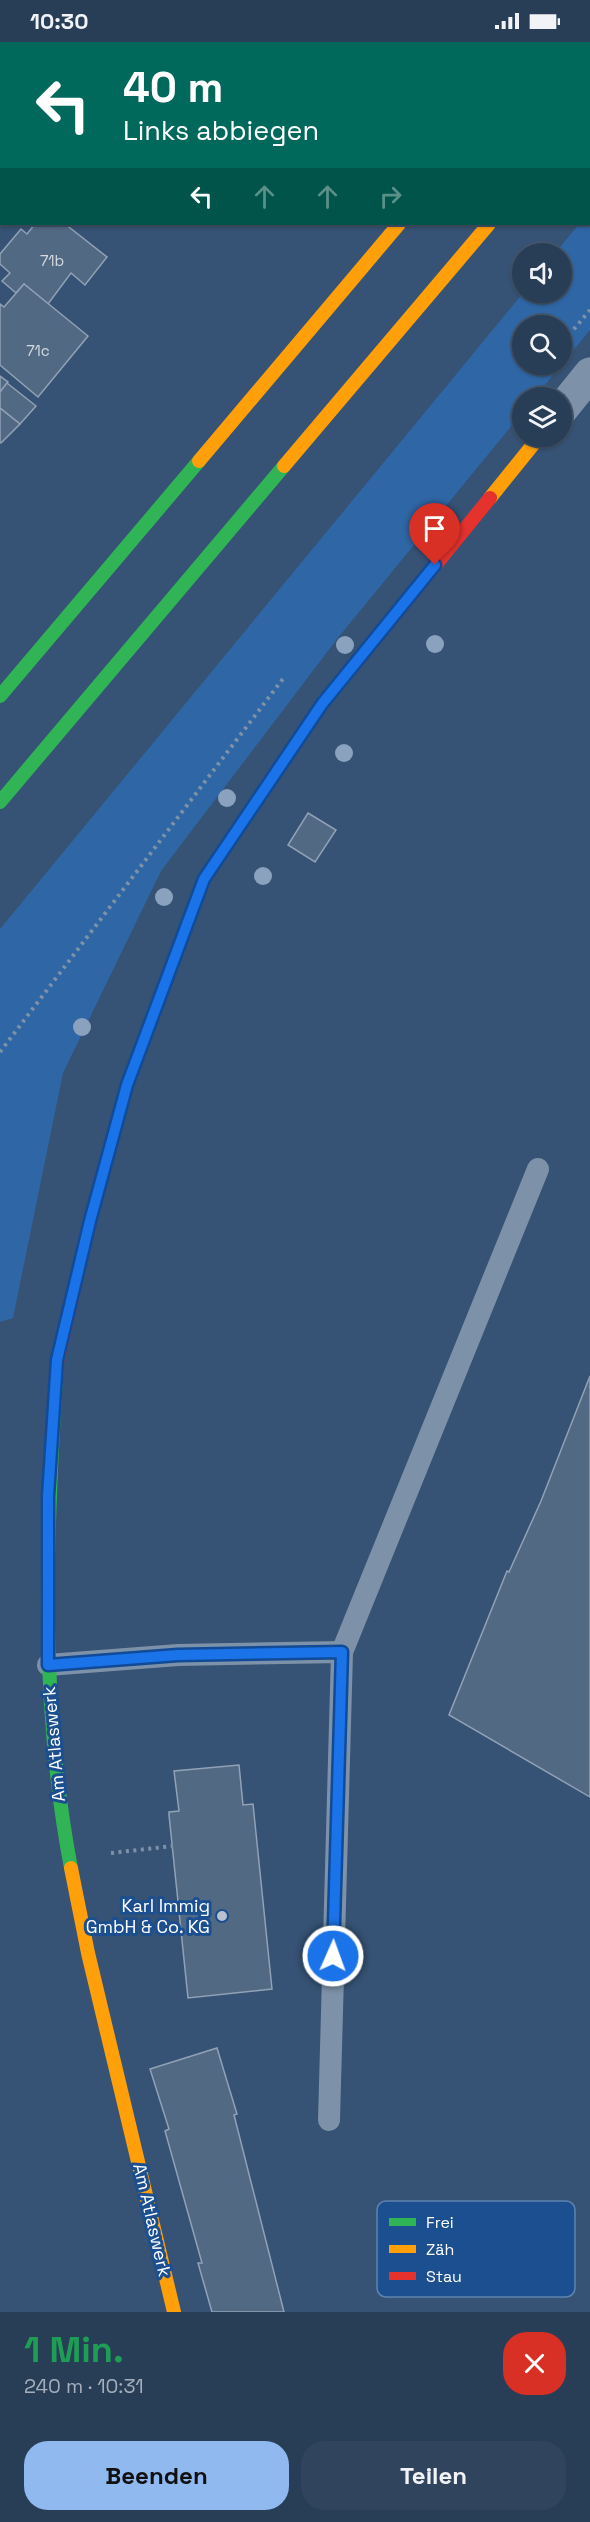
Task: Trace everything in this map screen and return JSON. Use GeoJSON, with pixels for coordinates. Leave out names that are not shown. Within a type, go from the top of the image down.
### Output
{"type":"FeatureCollection","features":[{"type":"Feature","properties":{"kind":"main road"},"geometry":{"type":"LineString","coordinates":[[0,696],[398,225]]}},
{"type":"Feature","properties":{"kind":"main road"},"geometry":{"type":"LineString","coordinates":[[0,802],[488,225]]}},
{"type":"Feature","properties":{"kind":"main road","name":"Am Atlaswerk"},"geometry":{"type":"LineString","coordinates":[[174,2312],[83,1931],[60,1809],[48,1708],[48,1496],[57,1360],[90,1221],[127,1085],[204,879],[322,704],[531,447]]}},
{"type":"Feature","properties":{"kind":"street"},"geometry":{"type":"LineString","coordinates":[[572,396],[590,374]]}},
{"type":"Feature","properties":{"kind":"lane"},"geometry":{"type":"LineString","coordinates":[[329,2120],[342,1652],[538,1169]]}},
{"type":"Feature","properties":{"kind":"lane"},"geometry":{"type":"LineString","coordinates":[[48,1665],[178,1655],[342,1652]]}},
{"type":"Feature","properties":{"kind":"path"},"geometry":{"type":"LineString","coordinates":[[572,331],[590,310]]}},
{"type":"Feature","properties":{"kind":"path"},"geometry":{"type":"LineString","coordinates":[[158,1847],[173,1845]]}},
{"type":"Feature","properties":{"kind":"shaded area"},"geometry":{"type":"Polygon","coordinates":[[[578,225],[590,225],[590,330],[572,352],[572,315],[512,315],[512,375],[553,375],[543,387],[512,387],[512,425],[337,639],[161,871],[63,1073],[13,1318],[0,1322],[0,929],[515,303],[572,303],[572,243],[563,243],[578,225]]]}},
{"type":"Feature","properties":{"kind":"building"},"geometry":{"type":"Polygon","coordinates":[[[34,225],[66,225],[107,257],[85,285],[71,273],[48,304],[24,284],[16,293],[2,281],[10,273],[0,264],[0,254],[21,229],[27,234],[34,225]]]}},
{"type":"Feature","properties":{"kind":"building"},"geometry":{"type":"Polygon","coordinates":[[[24,284],[88,336],[38,397],[0,365],[0,304],[4,307],[24,284]]]}},
{"type":"Feature","properties":{"kind":"building"},"geometry":{"type":"Polygon","coordinates":[[[0,376],[8,382],[0,392],[0,376]]]}},
{"type":"Feature","properties":{"kind":"building"},"geometry":{"type":"Polygon","coordinates":[[[7,383],[36,406],[20,424],[0,408],[0,392],[7,383]]]}},
{"type":"Feature","properties":{"kind":"building"},"geometry":{"type":"Polygon","coordinates":[[[0,408],[20,424],[1,443],[0,442],[0,408]]]}},
{"type":"Feature","properties":{"kind":"building"},"geometry":{"type":"Polygon","coordinates":[[[308,813],[336,830],[315,862],[288,845],[308,813]]]}},
{"type":"Feature","properties":{"kind":"building"},"geometry":{"type":"Polygon","coordinates":[[[590,1376],[590,1797],[449,1715],[507,1571],[509,1572],[541,1501],[590,1376]]]}},
{"type":"Feature","properties":{"kind":"building","name":"Karl Immig GmbH & Co. KG"},"geometry":{"type":"Polygon","coordinates":[[[239,1765],[243,1805],[253,1804],[272,1989],[188,1998],[169,1815],[169,1812],[179,1811],[174,1771],[239,1765]]]}},
{"type":"Feature","properties":{"kind":"building"},"geometry":{"type":"Polygon","coordinates":[[[217,2048],[237,2114],[234,2115],[284,2312],[212,2312],[198,2263],[202,2263],[165,2131],[169,2129],[150,2069],[217,2048]]]}},
{"type":"Feature","properties":{"kind":"traffic: fast"},"geometry":{"type":"LineString","coordinates":[[0,696],[199,461]]}},
{"type":"Feature","properties":{"kind":"traffic: fast"},"geometry":{"type":"LineString","coordinates":[[0,802],[284,466]]}},
{"type":"Feature","properties":{"kind":"traffic: fast"},"geometry":{"type":"LineString","coordinates":[[117,1122],[127,1085],[204,879],[322,704],[349,671]]}},
{"type":"Feature","properties":{"kind":"traffic: fast"},"geometry":{"type":"LineString","coordinates":[[57,1363],[50,1489],[48,1616],[54,1742],[71,1868]]}},
{"type":"Feature","properties":{"kind":"traffic: slow"},"geometry":{"type":"LineString","coordinates":[[199,461],[398,225]]}},
{"type":"Feature","properties":{"kind":"traffic: slow"},"geometry":{"type":"LineString","coordinates":[[284,466],[488,225]]}},
{"type":"Feature","properties":{"kind":"traffic: slow"},"geometry":{"type":"LineString","coordinates":[[490,498],[531,447]]}},
{"type":"Feature","properties":{"kind":"traffic: slow"},"geometry":{"type":"LineString","coordinates":[[71,1868],[88,1953],[174,2312]]}},
{"type":"Feature","properties":{"kind":"traffic: jam"},"geometry":{"type":"LineString","coordinates":[[349,671],[490,498]]}},
{"type":"Feature","properties":{"kind":"traffic: jam"},"geometry":{"type":"LineString","coordinates":[[57,1363],[90,1221],[117,1122]]}},
{"type":"Feature","properties":{"kind":"place","name":"Karl Immig GmbH & Co. KG"},"geometry":{"type":"Point","coordinates":[222,1916]}},
{"type":"Feature","properties":{"kind":"route"},"geometry":{"type":"LineString","coordinates":[[333,1956],[342,1652],[178,1655],[48,1665],[48,1496],[57,1360],[90,1221],[127,1085],[204,879],[322,704],[435,565]]}}]}
